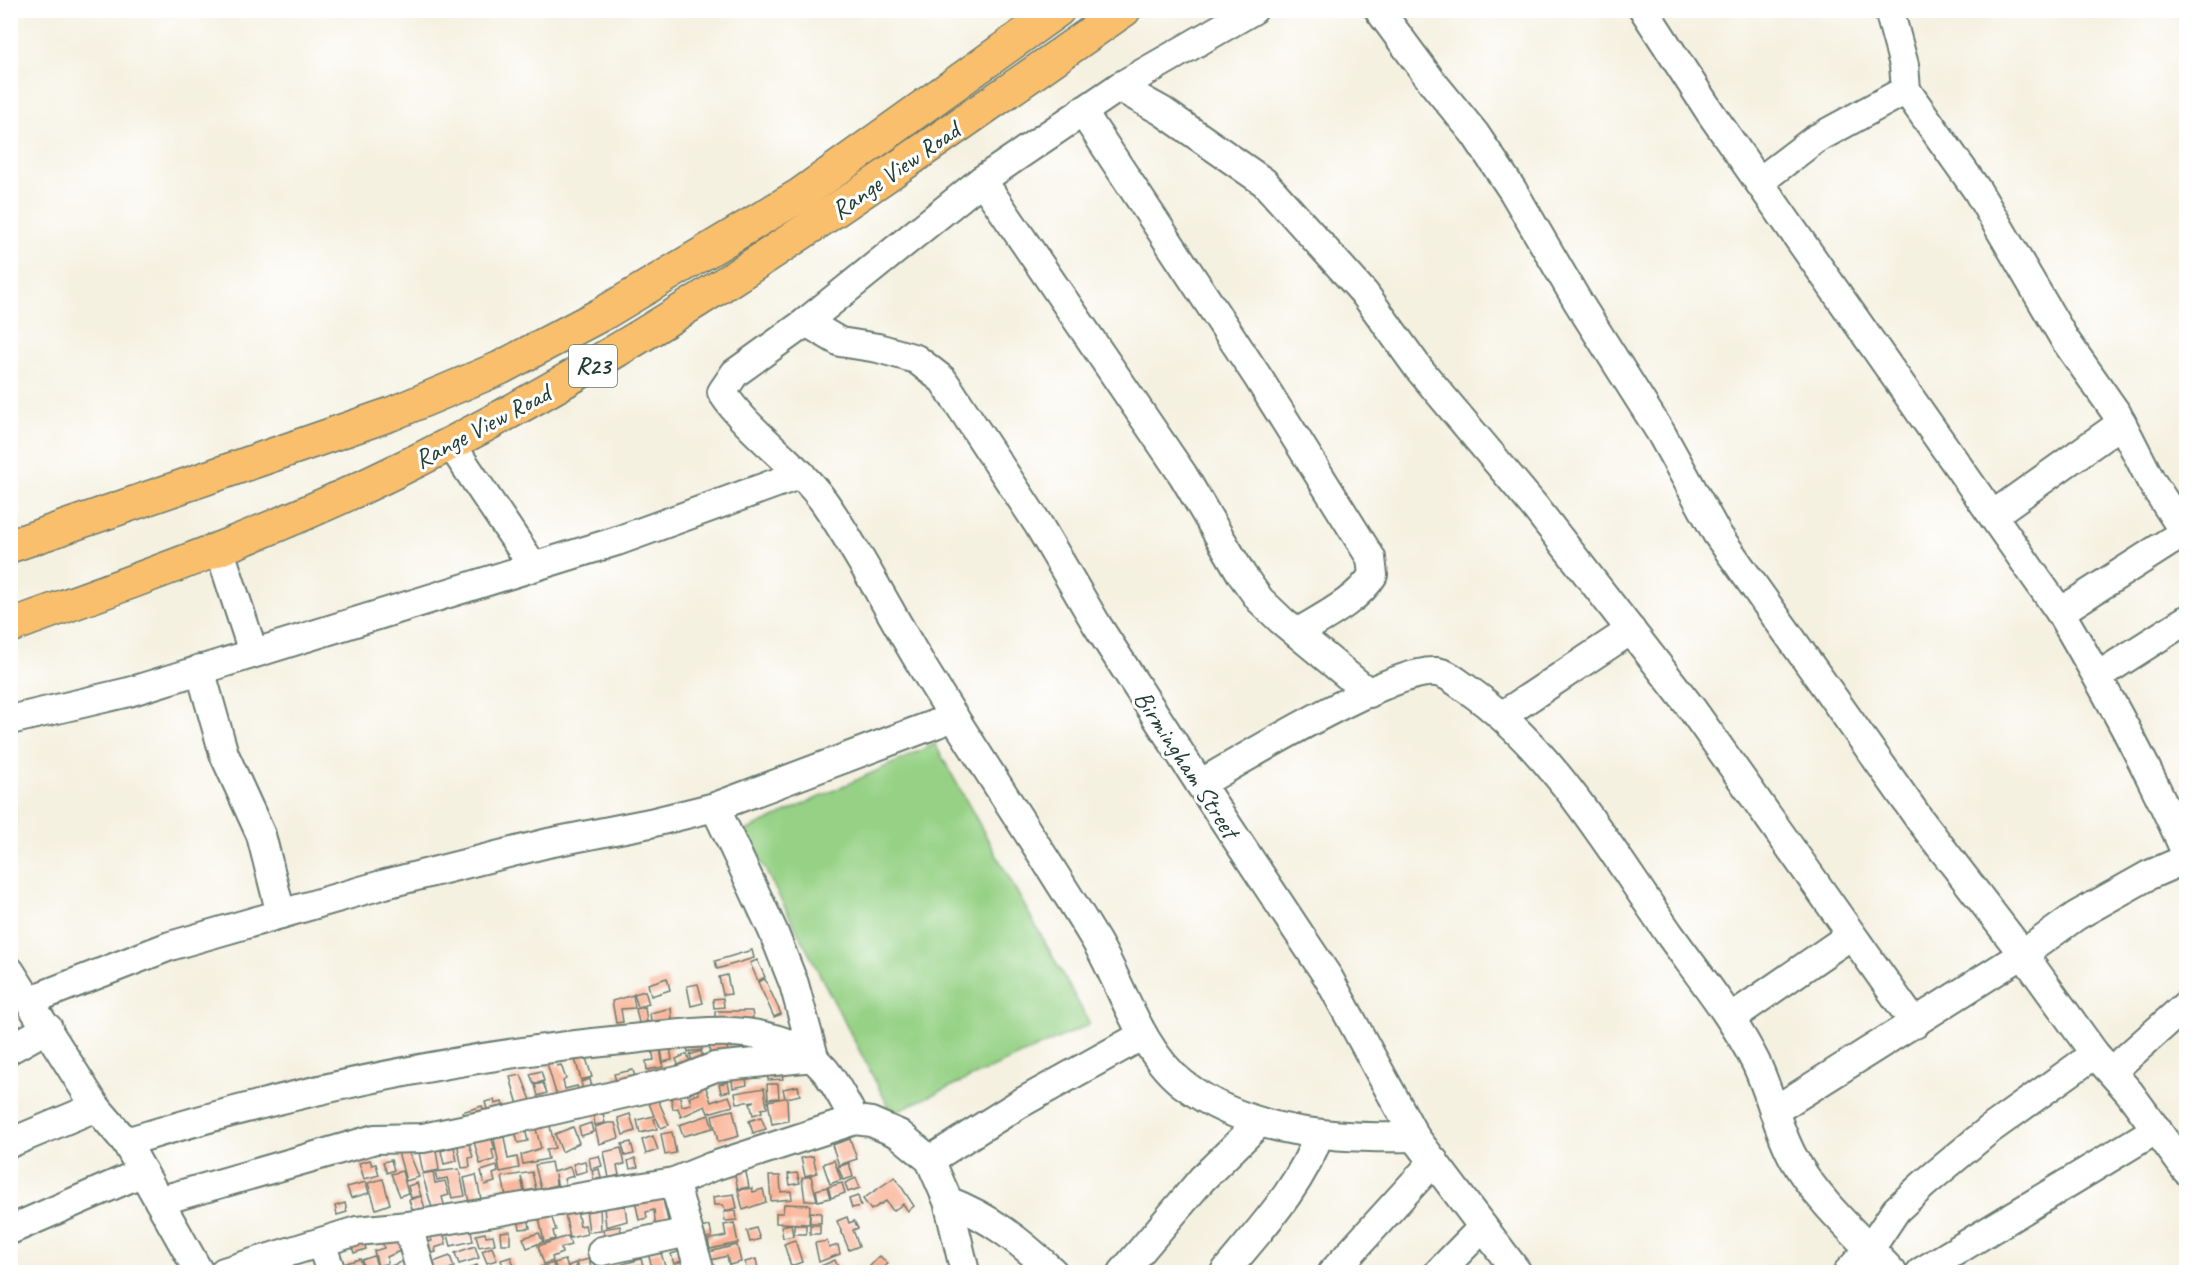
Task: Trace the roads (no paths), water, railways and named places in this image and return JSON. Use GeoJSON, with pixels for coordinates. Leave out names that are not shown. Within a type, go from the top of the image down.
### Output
{"type":"FeatureCollection","features":[{"type":"Feature","properties":{"kind":"main road","name":"Range View Road"},"geometry":{"type":"LineString","coordinates":[[10,546],[391,414],[500,368],[603,313],[800,195],[1058,10]]}},
{"type":"Feature","properties":{"kind":"main road","name":"Range View Road"},"geometry":{"type":"LineString","coordinates":[[10,626],[152,576],[391,474],[622,350],[812,227],[1124,10]]}},
{"type":"Feature","properties":{"kind":"street"},"geometry":{"type":"LineString","coordinates":[[1253,10],[1119,87],[982,180],[806,322],[735,373],[722,390],[749,425],[801,474],[824,501],[954,717],[1111,967],[1143,1035],[1180,1082],[1205,1099],[1260,1122],[1284,1129],[1356,1138],[1415,1137]]}},
{"type":"Feature","properties":{"kind":"street"},"geometry":{"type":"LineString","coordinates":[[1379,10],[1432,83],[1475,134],[1513,191],[1578,302],[1661,433],[1717,534],[1920,820],[2103,1063],[2187,1170]]}},
{"type":"Feature","properties":{"kind":"street"},"geometry":{"type":"LineString","coordinates":[[1644,10],[1760,182],[2060,612],[2098,676],[2187,853]]}},
{"type":"Feature","properties":{"kind":"street"},"geometry":{"type":"LineString","coordinates":[[1889,10],[1903,59],[1906,90],[1973,183],[2065,340],[2122,423],[2151,481],[2186,534],[2060,612]]}},
{"type":"Feature","properties":{"kind":"street"},"geometry":{"type":"LineString","coordinates":[[1119,87],[1162,111],[1264,182],[1364,292],[1419,369],[1535,507],[1692,709],[1915,1024]]}},
{"type":"Feature","properties":{"kind":"street"},"geometry":{"type":"LineString","coordinates":[[1760,182],[1815,140],[1906,90]]}},
{"type":"Feature","properties":{"kind":"street"},"geometry":{"type":"LineString","coordinates":[[1082,111],[1291,429],[1371,558],[1373,574],[1368,582],[1341,606],[1297,633]]}},
{"type":"Feature","properties":{"kind":"street"},"geometry":{"type":"LineString","coordinates":[[982,180],[1183,475],[1242,575],[1260,600],[1369,693]]}},
{"type":"Feature","properties":{"kind":"street","name":"Birmingham Street"},"geometry":{"type":"LineString","coordinates":[[806,322],[840,342],[878,348],[916,359],[932,368],[943,380],[1038,525],[1097,625],[1328,977],[1415,1137],[1517,1272]]}},
{"type":"Feature","properties":{"kind":"street"},"geometry":{"type":"LineString","coordinates":[[1994,515],[2122,423]]}},
{"type":"Feature","properties":{"kind":"street"},"geometry":{"type":"LineString","coordinates":[[450,443],[533,566]]}},
{"type":"Feature","properties":{"kind":"street"},"geometry":{"type":"LineString","coordinates":[[10,720],[129,692],[712,508],[801,474]]}},
{"type":"Feature","properties":{"kind":"street"},"geometry":{"type":"LineString","coordinates":[[219,548],[253,652]]}},
{"type":"Feature","properties":{"kind":"street"},"geometry":{"type":"LineString","coordinates":[[2098,676],[2187,620]]}},
{"type":"Feature","properties":{"kind":"street"},"geometry":{"type":"LineString","coordinates":[[1503,715],[1631,630]]}},
{"type":"Feature","properties":{"kind":"street"},"geometry":{"type":"LineString","coordinates":[[200,669],[224,754],[261,835],[281,914]]}},
{"type":"Feature","properties":{"kind":"street"},"geometry":{"type":"LineString","coordinates":[[1200,784],[1287,734],[1369,693],[1409,677],[1434,672],[1450,677],[1503,715],[1571,793],[1731,1018],[1757,1064],[1774,1111],[1800,1167],[1826,1204],[1892,1272]]}},
{"type":"Feature","properties":{"kind":"street"},"geometry":{"type":"LineString","coordinates":[[31,1000],[170,946],[385,884],[548,843],[650,823],[715,807],[954,717]]}},
{"type":"Feature","properties":{"kind":"street"},"geometry":{"type":"LineString","coordinates":[[715,807],[773,931],[794,984],[814,1057]]}},
{"type":"Feature","properties":{"kind":"street"},"geometry":{"type":"LineString","coordinates":[[1774,1111],[1915,1024],[2023,954],[2076,916],[2149,875],[2187,859]]}},
{"type":"Feature","properties":{"kind":"street"},"geometry":{"type":"LineString","coordinates":[[1731,1018],[1851,935]]}},
{"type":"Feature","properties":{"kind":"street"},"geometry":{"type":"LineString","coordinates":[[10,971],[31,1000],[96,1107],[126,1143],[199,1272]]}},
{"type":"Feature","properties":{"kind":"street"},"geometry":{"type":"LineString","coordinates":[[1848,1272],[1870,1249],[1896,1210],[1989,1130],[2103,1063],[2187,1005]]}},
{"type":"Feature","properties":{"kind":"street"},"geometry":{"type":"LineString","coordinates":[[10,1049],[48,1028]]}},
{"type":"Feature","properties":{"kind":"street"},"geometry":{"type":"LineString","coordinates":[[126,1143],[201,1119],[306,1094],[556,1046],[716,1031],[744,1032],[787,1043],[814,1057],[828,1073],[855,1120]]}},
{"type":"Feature","properties":{"kind":"street"},"geometry":{"type":"LineString","coordinates":[[930,1160],[1019,1104],[1143,1035]]}},
{"type":"Feature","properties":{"kind":"street"},"geometry":{"type":"LineString","coordinates":[[159,1201],[375,1139],[423,1138],[510,1120],[682,1080],[715,1067],[814,1057]]}},
{"type":"Feature","properties":{"kind":"street"},"geometry":{"type":"LineString","coordinates":[[10,1143],[96,1107]]}},
{"type":"Feature","properties":{"kind":"street"},"geometry":{"type":"LineString","coordinates":[[224,1272],[321,1244],[357,1231],[408,1226],[674,1182],[721,1163],[855,1120],[886,1127],[916,1147],[930,1160],[948,1201],[965,1272]]}},
{"type":"Feature","properties":{"kind":"street"},"geometry":{"type":"LineString","coordinates":[[1123,1272],[1202,1179],[1260,1122]]}},
{"type":"Feature","properties":{"kind":"street"},"geometry":{"type":"LineString","coordinates":[[1922,1272],[2157,1129]]}},
{"type":"Feature","properties":{"kind":"street"},"geometry":{"type":"LineString","coordinates":[[1225,1272],[1310,1162],[1319,1134]]}},
{"type":"Feature","properties":{"kind":"street"},"geometry":{"type":"LineString","coordinates":[[1333,1272],[1434,1161]]}},
{"type":"Feature","properties":{"kind":"street"},"geometry":{"type":"LineString","coordinates":[[10,1230],[142,1172]]}},
{"type":"Feature","properties":{"kind":"street"},"geometry":{"type":"LineString","coordinates":[[674,1182],[700,1272]]}},
{"type":"Feature","properties":{"kind":"street"},"geometry":{"type":"LineString","coordinates":[[948,1201],[974,1211],[998,1226],[1021,1242],[1053,1272]]}},
{"type":"Feature","properties":{"kind":"street"},"geometry":{"type":"LineString","coordinates":[[408,1226],[421,1272]]}},
{"type":"Feature","properties":{"kind":"street"},"geometry":{"type":"LineString","coordinates":[[1439,1272],[1483,1227]]}},
{"type":"Feature","properties":{"kind":"street"},"geometry":{"type":"LineString","coordinates":[[602,1251],[688,1232]]}},
{"type":"Feature","properties":{"kind":"street"},"geometry":{"type":"LineString","coordinates":[[321,1244],[331,1272]]}}]}
